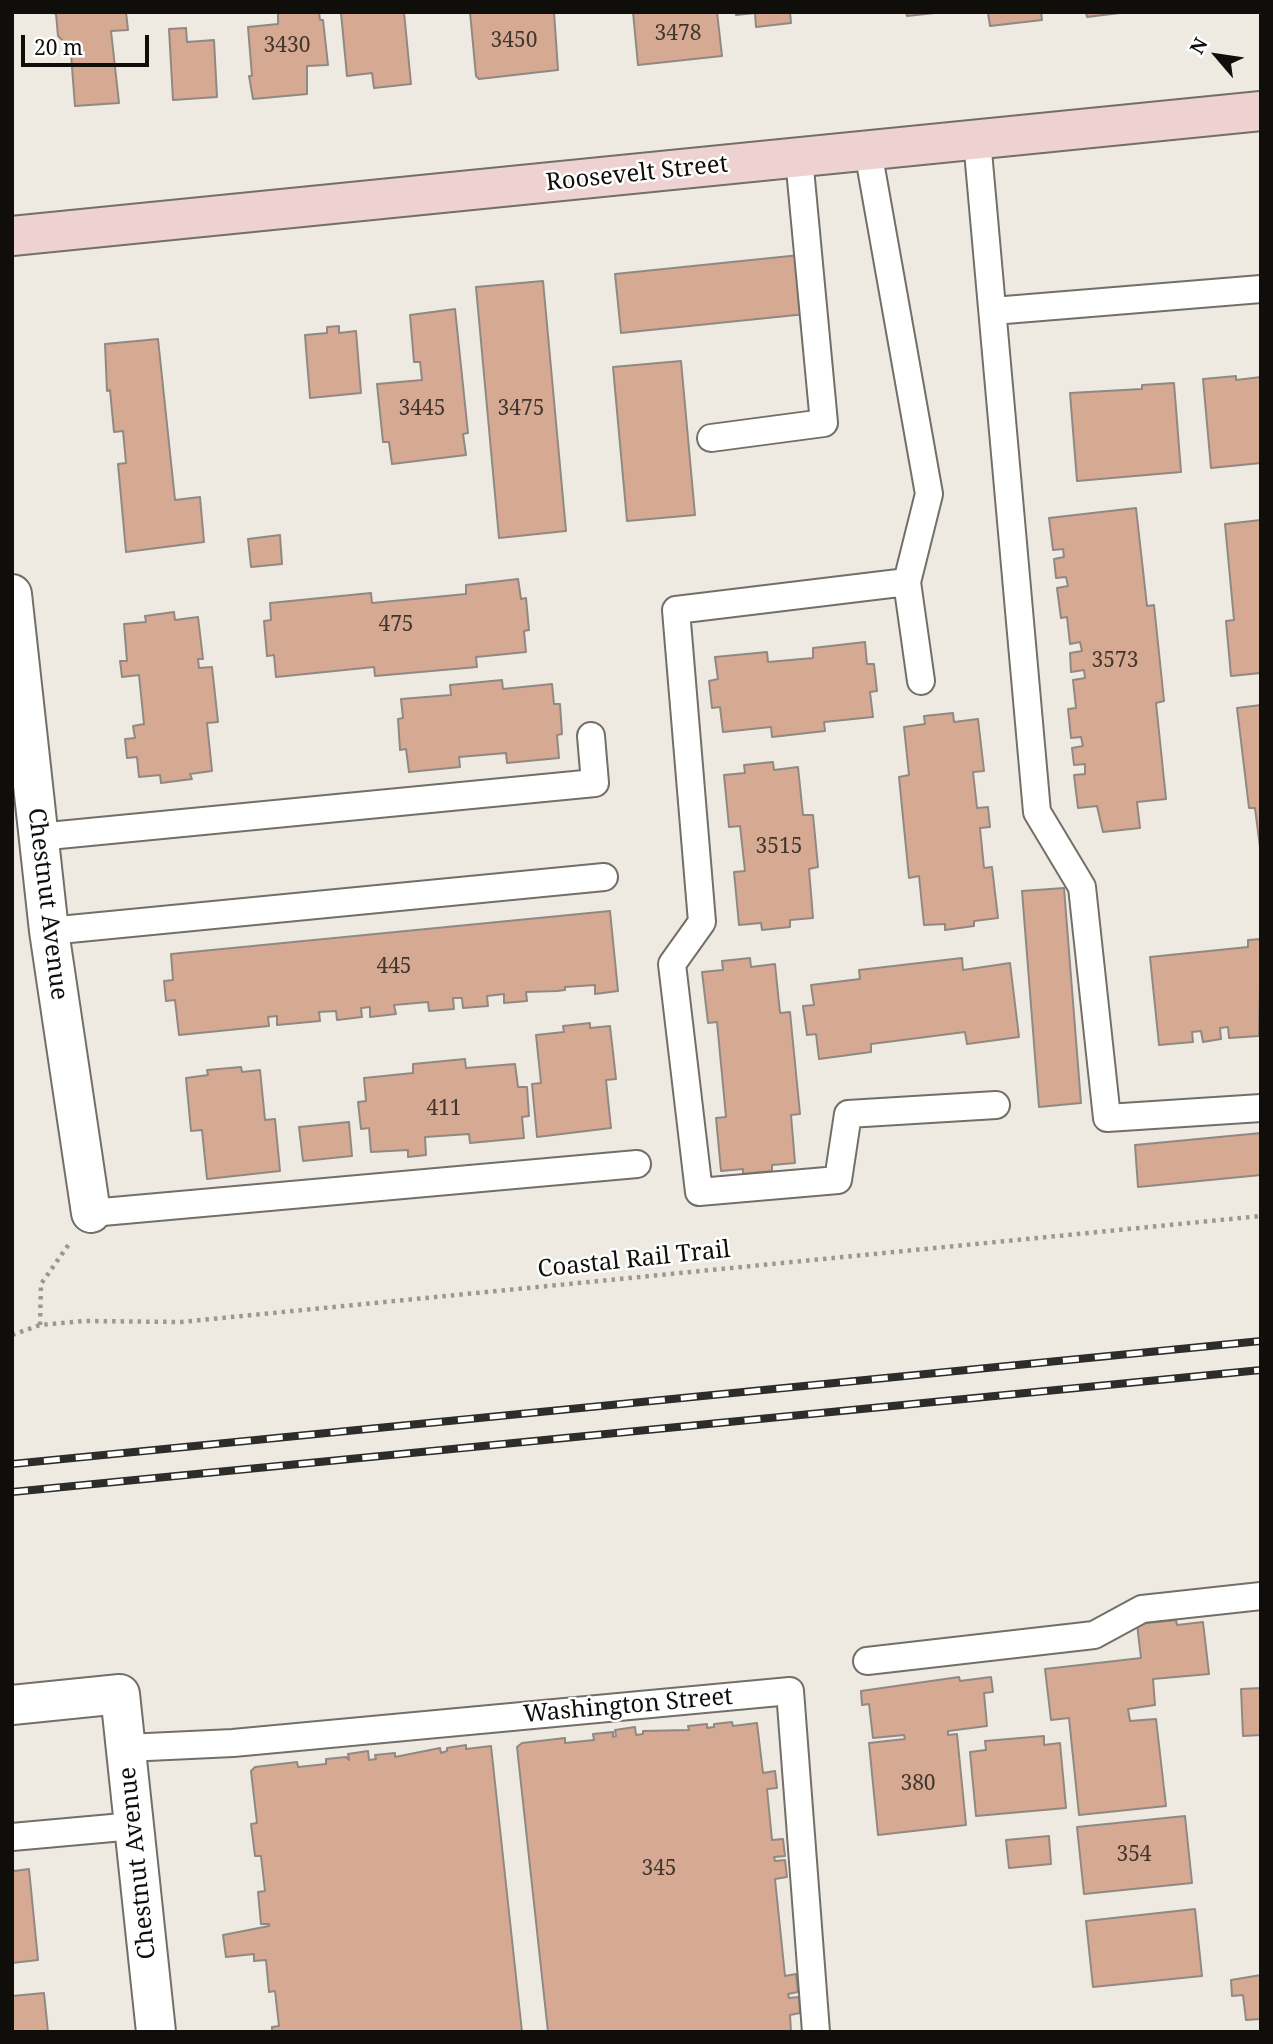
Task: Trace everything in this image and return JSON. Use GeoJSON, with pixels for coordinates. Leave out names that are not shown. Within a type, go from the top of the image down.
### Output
{"type":"FeatureCollection","features":[{"type":"Feature","properties":{"kind":"main road","name":"Roosevelt Street"},"geometry":{"type":"LineString","coordinates":[[12,236],[1261,111]]}},
{"type":"Feature","properties":{"kind":"street","name":"Chestnut Avenue"},"geometry":{"type":"LineString","coordinates":[[13,615],[49,931],[91,1213]]}},
{"type":"Feature","properties":{"kind":"street","name":"Chestnut Avenue"},"geometry":{"type":"LineString","coordinates":[[12,1705],[120,1694],[156,2032]]}},
{"type":"Feature","properties":{"kind":"lane"},"geometry":{"type":"LineString","coordinates":[[977,140],[1037,812],[1082,887],[1107,1118],[1261,1108]]}},
{"type":"Feature","properties":{"kind":"lane"},"geometry":{"type":"LineString","coordinates":[[868,151],[929,494],[907,582],[921,681]]}},
{"type":"Feature","properties":{"kind":"lane"},"geometry":{"type":"LineString","coordinates":[[711,438],[824,423],[799,158]]}},
{"type":"Feature","properties":{"kind":"lane"},"geometry":{"type":"LineString","coordinates":[[993,311],[1261,289]]}},
{"type":"Feature","properties":{"kind":"lane"},"geometry":{"type":"LineString","coordinates":[[907,582],[676,610],[702,922],[671,964],[699,1192],[838,1180],[848,1114],[996,1105]]}},
{"type":"Feature","properties":{"kind":"lane"},"geometry":{"type":"LineString","coordinates":[[38,836],[596,783],[591,736]]}},
{"type":"Feature","properties":{"kind":"lane"},"geometry":{"type":"LineString","coordinates":[[49,931],[604,877]]}},
{"type":"Feature","properties":{"kind":"lane"},"geometry":{"type":"LineString","coordinates":[[91,1213],[637,1164]]}},
{"type":"Feature","properties":{"kind":"lane"},"geometry":{"type":"LineString","coordinates":[[867,1661],[1094,1635],[1142,1609],[1261,1596]]}},
{"type":"Feature","properties":{"kind":"lane","name":"Washington Street"},"geometry":{"type":"LineString","coordinates":[[126,1748],[233,1743],[790,1691],[816,2032]]}},
{"type":"Feature","properties":{"kind":"lane"},"geometry":{"type":"LineString","coordinates":[[12,1836],[134,1826]]}},
{"type":"Feature","properties":{"kind":"path"},"geometry":{"type":"LineString","coordinates":[[40,1325],[41,1284],[91,1213]]}},
{"type":"Feature","properties":{"kind":"path","name":"Coastal Rail Trail"},"geometry":{"type":"LineString","coordinates":[[12,1335],[40,1325],[85,1321],[181,1322],[1261,1216]]}},
{"type":"Feature","properties":{"kind":"building"},"geometry":{"type":"Polygon","coordinates":[[[52,12],[126,12],[128,30],[111,31],[119,103],[75,106],[70,41],[63,41],[58,36],[56,14],[52,12]]]}},
{"type":"Feature","properties":{"kind":"building"},"geometry":{"type":"Polygon","coordinates":[[[278,12],[319,12],[320,20],[323,20],[328,65],[307,66],[307,94],[253,99],[249,76],[252,76],[248,27],[278,24],[278,12]]]}},
{"type":"Feature","properties":{"kind":"building"},"geometry":{"type":"Polygon","coordinates":[[[404,12],[411,84],[374,88],[372,73],[347,76],[341,13],[404,12]]]}},
{"type":"Feature","properties":{"kind":"building"},"geometry":{"type":"Polygon","coordinates":[[[470,12],[554,12],[558,70],[479,79],[476,76],[470,12]]]}},
{"type":"Feature","properties":{"kind":"building"},"geometry":{"type":"Polygon","coordinates":[[[633,12],[717,12],[722,56],[638,65],[633,12]]]}},
{"type":"Feature","properties":{"kind":"building"},"geometry":{"type":"Polygon","coordinates":[[[736,12],[790,12],[791,23],[756,27],[755,13],[736,15],[736,12]]]}},
{"type":"Feature","properties":{"kind":"building"},"geometry":{"type":"Polygon","coordinates":[[[906,12],[944,12],[907,16],[906,12]]]}},
{"type":"Feature","properties":{"kind":"building"},"geometry":{"type":"Polygon","coordinates":[[[985,12],[1041,12],[1042,20],[990,26],[988,13],[985,12]]]}},
{"type":"Feature","properties":{"kind":"building"},"geometry":{"type":"Polygon","coordinates":[[[1086,12],[1128,12],[1087,17],[1086,12]]]}},
{"type":"Feature","properties":{"kind":"building"},"geometry":{"type":"Polygon","coordinates":[[[186,28],[187,42],[214,40],[217,97],[173,100],[169,29],[186,28]]]}},
{"type":"Feature","properties":{"kind":"building"},"geometry":{"type":"Polygon","coordinates":[[[800,255],[806,314],[621,333],[615,274],[800,255]]]}},
{"type":"Feature","properties":{"kind":"building"},"geometry":{"type":"Polygon","coordinates":[[[543,281],[566,531],[499,538],[476,287],[543,281]]]}},
{"type":"Feature","properties":{"kind":"building"},"geometry":{"type":"Polygon","coordinates":[[[455,309],[468,433],[463,434],[466,455],[392,464],[389,442],[383,442],[377,384],[422,380],[420,362],[414,362],[410,315],[455,309]]]}},
{"type":"Feature","properties":{"kind":"building"},"geometry":{"type":"Polygon","coordinates":[[[339,326],[339,333],[356,331],[361,393],[310,398],[305,335],[327,333],[327,327],[339,326]]]}},
{"type":"Feature","properties":{"kind":"building"},"geometry":{"type":"Polygon","coordinates":[[[158,339],[175,500],[200,497],[204,542],[126,552],[118,464],[126,463],[123,431],[114,432],[110,390],[107,391],[105,344],[158,339]]]}},
{"type":"Feature","properties":{"kind":"building"},"geometry":{"type":"Polygon","coordinates":[[[681,361],[695,515],[627,521],[613,367],[681,361]]]}},
{"type":"Feature","properties":{"kind":"building"},"geometry":{"type":"Polygon","coordinates":[[[1236,376],[1236,380],[1261,377],[1261,463],[1211,468],[1203,379],[1236,376]]]}},
{"type":"Feature","properties":{"kind":"building"},"geometry":{"type":"Polygon","coordinates":[[[1174,383],[1181,472],[1077,481],[1070,393],[1142,389],[1142,385],[1174,383]]]}},
{"type":"Feature","properties":{"kind":"building"},"geometry":{"type":"Polygon","coordinates":[[[1136,508],[1147,606],[1154,605],[1164,701],[1156,703],[1166,799],[1137,802],[1140,828],[1103,832],[1097,806],[1078,808],[1074,775],[1085,774],[1085,764],[1074,765],[1072,748],[1083,746],[1081,737],[1071,738],[1068,709],[1076,708],[1073,680],[1085,678],[1084,670],[1071,672],[1070,653],[1082,651],[1080,642],[1070,644],[1067,617],[1061,618],[1057,588],[1068,586],[1066,577],[1056,578],[1054,559],[1064,557],[1063,549],[1053,550],[1049,518],[1136,508]]]}},
{"type":"Feature","properties":{"kind":"building"},"geometry":{"type":"Polygon","coordinates":[[[1261,520],[1261,673],[1231,676],[1226,621],[1234,620],[1225,524],[1261,520]]]}},
{"type":"Feature","properties":{"kind":"building"},"geometry":{"type":"Polygon","coordinates":[[[280,535],[282,564],[251,567],[248,539],[280,535]]]}},
{"type":"Feature","properties":{"kind":"building"},"geometry":{"type":"Polygon","coordinates":[[[518,579],[521,599],[526,598],[529,630],[524,631],[526,652],[476,657],[477,667],[375,676],[374,667],[276,677],[274,655],[267,656],[264,621],[271,620],[270,603],[371,593],[372,603],[466,594],[466,585],[518,579]]]}},
{"type":"Feature","properties":{"kind":"building"},"geometry":{"type":"Polygon","coordinates":[[[174,612],[175,620],[198,617],[203,659],[198,659],[199,668],[212,667],[218,722],[207,723],[212,771],[190,774],[192,779],[161,783],[160,775],[139,777],[137,757],[127,758],[125,739],[135,738],[133,726],[144,724],[139,675],[122,677],[120,661],[127,661],[124,624],[146,622],[145,616],[174,612]]]}},
{"type":"Feature","properties":{"kind":"building"},"geometry":{"type":"Polygon","coordinates":[[[865,642],[867,664],[874,664],[877,691],[870,692],[873,717],[824,722],[825,731],[772,737],[771,727],[723,732],[720,707],[712,708],[709,681],[718,679],[715,657],[767,652],[768,662],[813,658],[813,648],[865,642]]]}},
{"type":"Feature","properties":{"kind":"building"},"geometry":{"type":"Polygon","coordinates":[[[502,680],[503,689],[552,684],[554,704],[560,704],[562,734],[557,735],[559,758],[507,763],[506,753],[459,757],[460,767],[409,772],[406,749],[400,750],[398,719],[403,718],[401,699],[451,695],[450,685],[502,680]]]}},
{"type":"Feature","properties":{"kind":"building"},"geometry":{"type":"Polygon","coordinates":[[[1261,705],[1261,855],[1255,808],[1249,808],[1237,708],[1261,705]]]}},
{"type":"Feature","properties":{"kind":"building"},"geometry":{"type":"Polygon","coordinates":[[[953,713],[954,722],[978,719],[984,771],[973,772],[977,808],[988,807],[990,827],[980,828],[984,868],[992,867],[998,918],[974,921],[974,926],[945,930],[945,924],[924,925],[919,876],[909,878],[899,777],[909,775],[904,727],[925,724],[924,716],[953,713]]]}},
{"type":"Feature","properties":{"kind":"building"},"geometry":{"type":"Polygon","coordinates":[[[773,762],[774,770],[798,767],[803,815],[813,815],[818,867],[809,869],[813,918],[790,920],[790,927],[762,930],[761,923],[739,925],[734,872],[745,871],[740,826],[729,827],[724,775],[745,773],[744,765],[773,762]]]}},
{"type":"Feature","properties":{"kind":"building"},"geometry":{"type":"Polygon","coordinates":[[[1064,888],[1081,1103],[1039,1107],[1022,891],[1064,888]]]}},
{"type":"Feature","properties":{"kind":"building"},"geometry":{"type":"Polygon","coordinates":[[[610,911],[618,991],[595,994],[595,985],[565,987],[565,990],[526,992],[527,1001],[504,1003],[504,994],[487,996],[488,1006],[463,1008],[462,998],[453,998],[454,1009],[429,1011],[428,1002],[394,1005],[396,1014],[370,1017],[370,1007],[361,1008],[362,1017],[337,1020],[336,1011],[319,1012],[320,1021],[277,1025],[277,1016],[268,1017],[269,1026],[179,1035],[175,1000],[166,1001],[164,981],[173,980],[171,954],[610,911]]]}},
{"type":"Feature","properties":{"kind":"building"},"geometry":{"type":"Polygon","coordinates":[[[1261,939],[1259,1036],[1229,1038],[1228,1027],[1220,1028],[1221,1039],[1203,1042],[1201,1031],[1192,1032],[1193,1042],[1159,1045],[1150,957],[1248,947],[1248,940],[1261,939]]]}},
{"type":"Feature","properties":{"kind":"building"},"geometry":{"type":"Polygon","coordinates":[[[750,958],[751,967],[775,964],[780,1013],[790,1012],[800,1114],[791,1115],[795,1163],[772,1165],[772,1171],[743,1174],[743,1169],[721,1171],[716,1118],[726,1117],[717,1022],[708,1023],[702,972],[723,970],[722,961],[750,958]]]}},
{"type":"Feature","properties":{"kind":"building"},"geometry":{"type":"Polygon","coordinates":[[[962,958],[963,970],[1010,963],[1019,1037],[967,1044],[965,1032],[871,1044],[871,1052],[819,1059],[816,1034],[807,1035],[803,1006],[814,1005],[811,985],[860,979],[859,970],[962,958]]]}},
{"type":"Feature","properties":{"kind":"building"},"geometry":{"type":"Polygon","coordinates":[[[590,1023],[590,1028],[610,1026],[616,1079],[606,1080],[611,1128],[537,1137],[532,1084],[541,1083],[536,1035],[564,1032],[563,1026],[590,1023]]]}},
{"type":"Feature","properties":{"kind":"building"},"geometry":{"type":"Polygon","coordinates":[[[465,1059],[466,1068],[515,1064],[518,1087],[527,1087],[529,1116],[522,1117],[524,1138],[470,1143],[469,1134],[425,1137],[426,1155],[408,1157],[408,1150],[371,1152],[369,1128],[361,1129],[358,1102],[366,1101],[364,1078],[413,1073],[413,1064],[465,1059]]]}},
{"type":"Feature","properties":{"kind":"building"},"geometry":{"type":"Polygon","coordinates":[[[241,1067],[242,1072],[260,1070],[265,1120],[275,1119],[280,1171],[207,1179],[202,1130],[191,1131],[186,1078],[208,1075],[207,1070],[241,1067]]]}},
{"type":"Feature","properties":{"kind":"building"},"geometry":{"type":"Polygon","coordinates":[[[349,1122],[352,1156],[303,1161],[299,1127],[349,1122]]]}},
{"type":"Feature","properties":{"kind":"building"},"geometry":{"type":"Polygon","coordinates":[[[1261,1133],[1261,1175],[1138,1187],[1135,1145],[1261,1133]]]}},
{"type":"Feature","properties":{"kind":"building"},"geometry":{"type":"Polygon","coordinates":[[[1176,1620],[1177,1625],[1203,1622],[1209,1674],[1153,1679],[1155,1705],[1128,1709],[1130,1721],[1156,1719],[1166,1806],[1079,1815],[1069,1718],[1051,1720],[1045,1669],[1141,1658],[1137,1624],[1176,1620]]]}},
{"type":"Feature","properties":{"kind":"building"},"geometry":{"type":"Polygon","coordinates":[[[959,1677],[960,1681],[991,1677],[993,1692],[984,1693],[987,1726],[948,1731],[948,1735],[957,1734],[966,1825],[878,1835],[869,1743],[905,1739],[904,1735],[873,1738],[869,1704],[862,1705],[861,1691],[959,1677]]]}},
{"type":"Feature","properties":{"kind":"building"},"geometry":{"type":"Polygon","coordinates":[[[1261,1688],[1261,1735],[1243,1736],[1241,1689],[1261,1688]]]}},
{"type":"Feature","properties":{"kind":"building"},"geometry":{"type":"Polygon","coordinates":[[[732,1722],[733,1726],[757,1723],[763,1773],[775,1771],[777,1788],[767,1789],[772,1840],[783,1839],[785,1856],[774,1857],[775,1861],[785,1860],[787,1877],[775,1879],[785,1976],[796,1974],[798,1992],[788,1994],[789,1998],[799,1997],[800,2013],[790,2015],[791,2032],[548,2032],[517,1747],[522,1743],[565,1738],[565,1743],[594,1740],[593,1734],[613,1732],[613,1737],[616,1736],[615,1730],[635,1727],[636,1735],[643,1734],[643,1731],[689,1730],[688,1726],[707,1724],[707,1728],[714,1727],[714,1724],[732,1722]]]}},
{"type":"Feature","properties":{"kind":"building"},"geometry":{"type":"Polygon","coordinates":[[[1044,1736],[1044,1745],[1060,1743],[1066,1808],[976,1816],[970,1752],[986,1750],[985,1741],[1044,1736]]]}},
{"type":"Feature","properties":{"kind":"building"},"geometry":{"type":"Polygon","coordinates":[[[466,1745],[466,1749],[491,1746],[522,2032],[272,2032],[272,2027],[279,2026],[275,1991],[269,1992],[266,1960],[254,1961],[254,1954],[226,1957],[223,1935],[269,1926],[261,1924],[258,1892],[265,1891],[261,1856],[255,1856],[251,1824],[257,1823],[251,1771],[255,1767],[297,1762],[298,1767],[326,1764],[326,1759],[346,1757],[349,1760],[348,1754],[368,1751],[369,1760],[376,1759],[375,1755],[395,1753],[395,1757],[440,1748],[441,1753],[447,1751],[447,1748],[466,1745]]]}},
{"type":"Feature","properties":{"kind":"building"},"geometry":{"type":"Polygon","coordinates":[[[1185,1816],[1192,1883],[1084,1894],[1077,1827],[1185,1816]]]}},
{"type":"Feature","properties":{"kind":"building"},"geometry":{"type":"Polygon","coordinates":[[[1049,1836],[1051,1864],[1009,1868],[1006,1840],[1049,1836]]]}},
{"type":"Feature","properties":{"kind":"building"},"geometry":{"type":"Polygon","coordinates":[[[12,1866],[14,1871],[29,1869],[38,1960],[12,1963],[12,1866]]]}},
{"type":"Feature","properties":{"kind":"building"},"geometry":{"type":"Polygon","coordinates":[[[1195,1909],[1202,1976],[1093,1987],[1086,1921],[1195,1909]]]}},
{"type":"Feature","properties":{"kind":"building"},"geometry":{"type":"Polygon","coordinates":[[[1261,1975],[1261,2019],[1246,2020],[1243,1995],[1232,1996],[1231,1980],[1261,1975]]]}},
{"type":"Feature","properties":{"kind":"building"},"geometry":{"type":"Polygon","coordinates":[[[44,1993],[48,2032],[12,2032],[12,1996],[44,1993]]]}},
{"type":"Feature","properties":{"kind":"railway"},"geometry":{"type":"LineString","coordinates":[[12,1464],[1261,1341]]}},
{"type":"Feature","properties":{"kind":"railway"},"geometry":{"type":"LineString","coordinates":[[12,1492],[1261,1370]]}}]}
